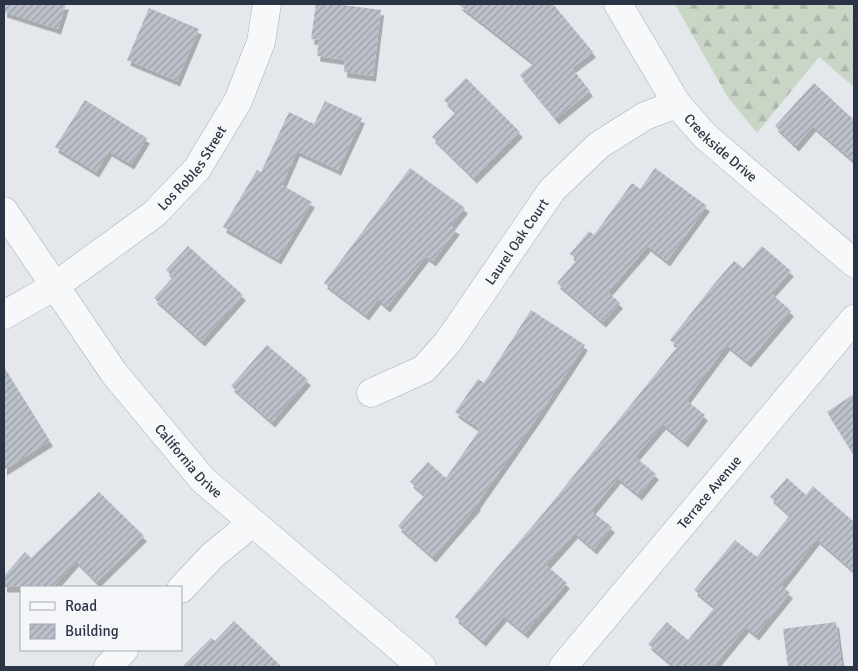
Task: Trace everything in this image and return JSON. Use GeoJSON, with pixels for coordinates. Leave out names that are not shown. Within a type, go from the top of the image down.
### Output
{"type":"FeatureCollection","features":[{"type":"Feature","properties":{"kind":"street","name":"Los Robles Street"},"geometry":{"type":"LineString","coordinates":[[4,315],[55,286],[154,214],[197,169],[238,101],[261,42],[267,4]]}},
{"type":"Feature","properties":{"kind":"street","name":"Creekside Drive"},"geometry":{"type":"LineString","coordinates":[[618,4],[677,104],[705,136],[854,263]]}},
{"type":"Feature","properties":{"kind":"street","name":"Laurel Oak Court"},"geometry":{"type":"LineString","coordinates":[[372,393],[424,370],[448,342],[552,190],[592,151],[645,116],[677,104]]}},
{"type":"Feature","properties":{"kind":"street","name":"California Drive"},"geometry":{"type":"LineString","coordinates":[[4,211],[114,373],[203,480],[422,667]]}},
{"type":"Feature","properties":{"kind":"street","name":"Terrace Avenue"},"geometry":{"type":"LineString","coordinates":[[564,667],[854,319]]}},
{"type":"Feature","properties":{"kind":"street"},"geometry":{"type":"LineString","coordinates":[[182,588],[212,556],[252,523]]}},
{"type":"Feature","properties":{"kind":"street"},"geometry":{"type":"LineString","coordinates":[[108,667],[123,651]]}},
{"type":"Feature","properties":{"kind":"green space"},"geometry":{"type":"Polygon","coordinates":[[[675,4],[854,4],[854,87],[819,57],[757,133],[727,96],[675,4]]]}},
{"type":"Feature","properties":{"kind":"building"},"geometry":{"type":"Polygon","coordinates":[[[4,4],[66,4],[58,29],[4,12],[4,4]]]}},
{"type":"Feature","properties":{"kind":"building"},"geometry":{"type":"Polygon","coordinates":[[[316,4],[335,4],[381,10],[373,76],[344,72],[345,60],[317,56],[319,40],[311,39],[316,4]]]}},
{"type":"Feature","properties":{"kind":"building"},"geometry":{"type":"Polygon","coordinates":[[[458,4],[553,4],[593,52],[572,68],[590,91],[556,119],[520,75],[534,63],[458,4]]]}},
{"type":"Feature","properties":{"kind":"building"},"geometry":{"type":"Polygon","coordinates":[[[149,8],[199,29],[177,81],[127,60],[149,8]]]}},
{"type":"Feature","properties":{"kind":"building"},"geometry":{"type":"Polygon","coordinates":[[[466,78],[520,132],[474,178],[432,137],[456,112],[444,100],[466,78]]]}},
{"type":"Feature","properties":{"kind":"building"},"geometry":{"type":"Polygon","coordinates":[[[814,83],[854,120],[854,161],[813,126],[796,146],[775,126],[814,83]]]}},
{"type":"Feature","properties":{"kind":"building"},"geometry":{"type":"Polygon","coordinates":[[[85,100],[147,138],[131,164],[109,151],[96,172],[55,147],[85,100]]]}},
{"type":"Feature","properties":{"kind":"building"},"geometry":{"type":"Polygon","coordinates":[[[325,101],[362,118],[338,170],[297,151],[282,185],[312,202],[278,259],[223,227],[257,170],[261,172],[289,112],[314,124],[325,101]]]}},
{"type":"Feature","properties":{"kind":"building"},"geometry":{"type":"Polygon","coordinates":[[[410,168],[465,208],[451,226],[457,229],[433,261],[426,256],[387,307],[378,299],[366,315],[324,283],[410,168]]]}},
{"type":"Feature","properties":{"kind":"building"},"geometry":{"type":"Polygon","coordinates":[[[655,168],[707,206],[667,261],[648,246],[608,292],[620,303],[603,322],[557,283],[577,260],[570,254],[589,231],[594,235],[632,183],[640,189],[655,168]]]}},
{"type":"Feature","properties":{"kind":"building"},"geometry":{"type":"Polygon","coordinates":[[[188,246],[243,295],[202,341],[154,298],[173,277],[166,270],[188,246]]]}},
{"type":"Feature","properties":{"kind":"building"},"geometry":{"type":"Polygon","coordinates":[[[762,246],[791,271],[771,293],[791,311],[748,362],[727,345],[686,400],[705,415],[685,442],[663,424],[635,457],[656,474],[639,495],[618,478],[591,511],[612,527],[594,549],[575,533],[546,565],[567,583],[525,633],[504,616],[483,641],[455,617],[546,510],[678,346],[670,340],[714,284],[734,261],[743,268],[762,246]]]}},
{"type":"Feature","properties":{"kind":"building"},"geometry":{"type":"Polygon","coordinates":[[[531,310],[585,345],[478,505],[433,557],[398,526],[425,495],[410,482],[428,462],[446,478],[480,429],[455,412],[478,379],[484,383],[531,310]]]}},
{"type":"Feature","properties":{"kind":"building"},"geometry":{"type":"Polygon","coordinates":[[[267,345],[308,380],[272,422],[231,386],[267,345]]]}},
{"type":"Feature","properties":{"kind":"building"},"geometry":{"type":"Polygon","coordinates":[[[4,367],[50,441],[4,470],[4,367]]]}},
{"type":"Feature","properties":{"kind":"building"},"geometry":{"type":"Polygon","coordinates":[[[854,394],[854,455],[827,412],[854,394]]]}},
{"type":"Feature","properties":{"kind":"building"},"geometry":{"type":"Polygon","coordinates":[[[787,478],[806,495],[813,486],[854,522],[854,571],[817,539],[781,585],[790,593],[756,635],[746,627],[713,667],[675,667],[648,644],[667,622],[688,640],[715,607],[694,590],[735,540],[757,557],[790,515],[770,497],[787,478]]]}},
{"type":"Feature","properties":{"kind":"building"},"geometry":{"type":"Polygon","coordinates":[[[99,492],[144,536],[97,582],[76,561],[54,586],[4,587],[4,576],[25,552],[31,558],[99,492]]]}},
{"type":"Feature","properties":{"kind":"building"},"geometry":{"type":"Polygon","coordinates":[[[234,621],[282,667],[182,667],[211,638],[215,641],[234,621]]]}},
{"type":"Feature","properties":{"kind":"building"},"geometry":{"type":"Polygon","coordinates":[[[836,622],[842,667],[788,667],[783,629],[836,622]]]}}]}
